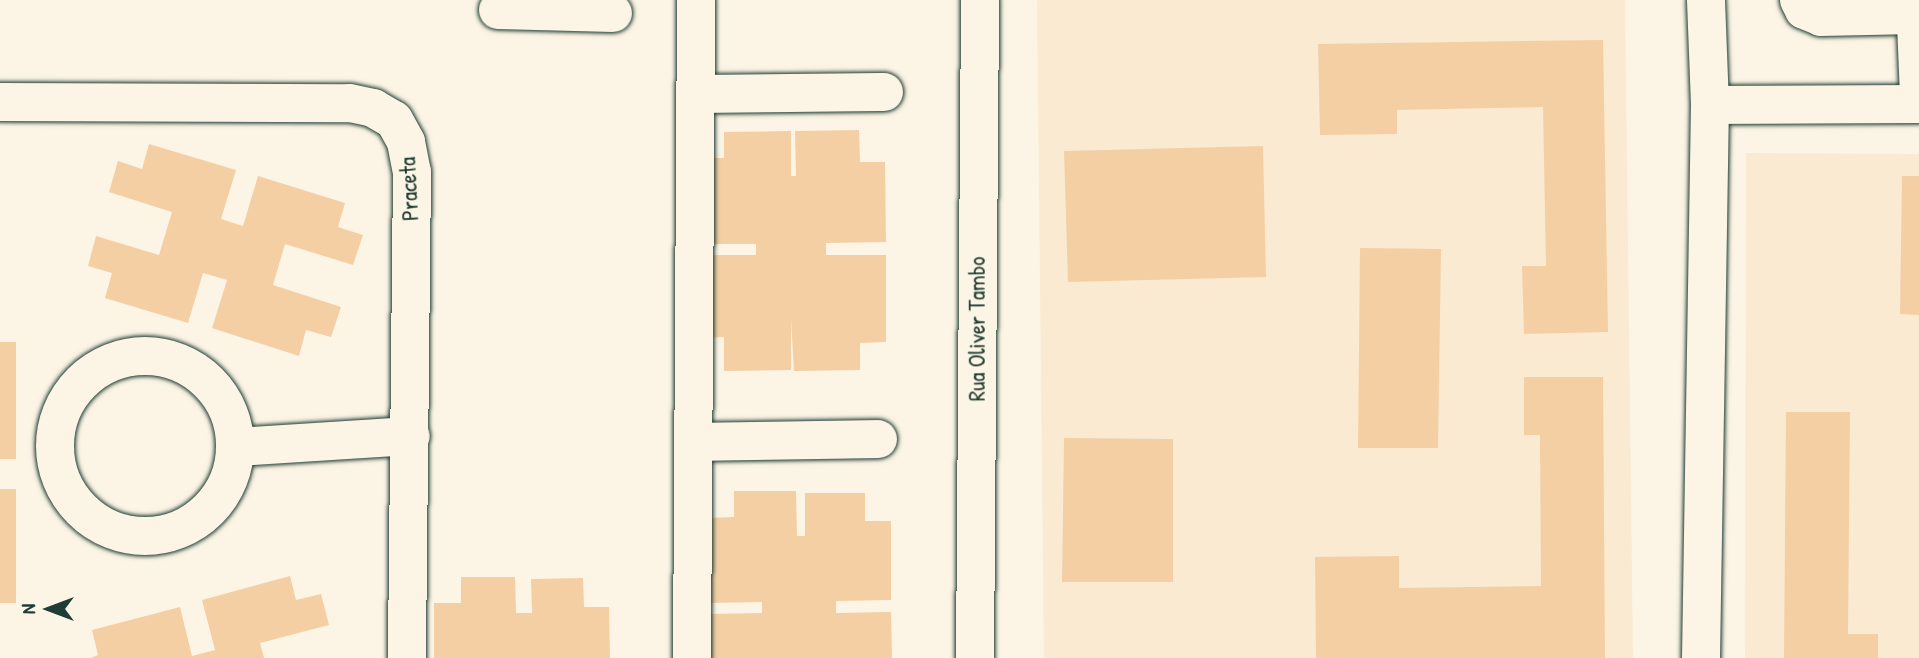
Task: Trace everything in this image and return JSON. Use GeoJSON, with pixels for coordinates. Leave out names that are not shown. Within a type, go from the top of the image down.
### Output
{"type":"FeatureCollection","features":[{"type":"Feature","properties":{"kind":"street"},"geometry":{"type":"LineString","coordinates":[[692,658],[696,0]]}},
{"type":"Feature","properties":{"kind":"street","name":"Rua Oliver Tambo"},"geometry":{"type":"LineString","coordinates":[[975,658],[980,0]]}},
{"type":"Feature","properties":{"kind":"street"},"geometry":{"type":"LineString","coordinates":[[1701,658],[1710,106],[1706,0]]}},
{"type":"Feature","properties":{"kind":"street"},"geometry":{"type":"LineString","coordinates":[[1799,0],[1804,10],[1821,17],[1915,7],[1919,95]]}},
{"type":"Feature","properties":{"kind":"street"},"geometry":{"type":"LineString","coordinates":[[498,10],[613,13]]}},
{"type":"Feature","properties":{"kind":"street"},"geometry":{"type":"LineString","coordinates":[[695,94],[884,92]]}},
{"type":"Feature","properties":{"kind":"street","name":"Praceta"},"geometry":{"type":"LineString","coordinates":[[0,102],[349,103],[373,108],[394,120],[406,142],[412,172],[407,658]]}},
{"type":"Feature","properties":{"kind":"street"},"geometry":{"type":"LineString","coordinates":[[1710,106],[1919,104]]}},
{"type":"Feature","properties":{"kind":"street"},"geometry":{"type":"LineString","coordinates":[[146,355],[191,368],[210,382],[233,423],[236,447],[232,471],[209,511],[168,534],[144,536],[100,524],[81,509],[58,468],[55,445],[68,400],[82,381],[123,358],[146,355]]}},
{"type":"Feature","properties":{"kind":"street"},"geometry":{"type":"LineString","coordinates":[[236,447],[411,436]]}},
{"type":"Feature","properties":{"kind":"street"},"geometry":{"type":"LineString","coordinates":[[694,442],[878,439]]}},
{"type":"Feature","properties":{"kind":"shaded area"},"geometry":{"type":"Polygon","coordinates":[[[1037,0],[1625,0],[1633,658],[1044,658],[1037,0]]]}},
{"type":"Feature","properties":{"kind":"shaded area"},"geometry":{"type":"Polygon","coordinates":[[[1746,153],[1919,154],[1919,658],[1745,658],[1746,153]]]}},
{"type":"Feature","properties":{"kind":"building"},"geometry":{"type":"Polygon","coordinates":[[[1603,40],[1608,332],[1524,334],[1522,266],[1546,266],[1543,107],[1397,110],[1397,134],[1320,135],[1318,44],[1603,40]]]}},
{"type":"Feature","properties":{"kind":"building"},"geometry":{"type":"Polygon","coordinates":[[[859,130],[860,162],[885,162],[886,242],[826,243],[826,255],[886,255],[886,342],[860,343],[860,370],[794,371],[791,320],[791,370],[724,371],[724,337],[699,338],[699,255],[756,255],[756,244],[699,244],[698,158],[724,158],[724,132],[791,131],[791,176],[796,176],[795,131],[859,130]]]}},
{"type":"Feature","properties":{"kind":"building"},"geometry":{"type":"Polygon","coordinates":[[[149,144],[236,170],[221,219],[243,226],[258,176],[345,203],[338,227],[363,235],[353,265],[285,244],[273,285],[341,307],[331,337],[306,330],[299,356],[212,328],[227,280],[203,273],[188,323],[105,298],[112,273],[88,266],[96,236],[159,255],[172,212],[109,192],[118,161],[142,169],[149,144]]]}},
{"type":"Feature","properties":{"kind":"building"},"geometry":{"type":"Polygon","coordinates":[[[1263,146],[1266,277],[1068,282],[1064,151],[1263,146]]]}},
{"type":"Feature","properties":{"kind":"building"},"geometry":{"type":"Polygon","coordinates":[[[1902,176],[1919,176],[1919,315],[1900,314],[1902,176]]]}},
{"type":"Feature","properties":{"kind":"building"},"geometry":{"type":"Polygon","coordinates":[[[1360,248],[1441,249],[1438,448],[1358,448],[1360,248]]]}},
{"type":"Feature","properties":{"kind":"building"},"geometry":{"type":"Polygon","coordinates":[[[0,342],[16,342],[16,459],[0,459],[0,342]]]}},
{"type":"Feature","properties":{"kind":"building"},"geometry":{"type":"Polygon","coordinates":[[[1524,377],[1603,377],[1605,658],[1316,658],[1315,557],[1399,556],[1399,588],[1541,586],[1540,435],[1524,435],[1524,377]]]}},
{"type":"Feature","properties":{"kind":"building"},"geometry":{"type":"Polygon","coordinates":[[[1786,412],[1850,412],[1848,634],[1878,634],[1878,658],[1784,658],[1786,412]]]}},
{"type":"Feature","properties":{"kind":"building"},"geometry":{"type":"Polygon","coordinates":[[[1064,438],[1173,439],[1173,582],[1062,582],[1064,438]]]}},
{"type":"Feature","properties":{"kind":"building"},"geometry":{"type":"Polygon","coordinates":[[[0,489],[16,489],[16,603],[0,603],[0,489]]]}},
{"type":"Feature","properties":{"kind":"building"},"geometry":{"type":"Polygon","coordinates":[[[734,491],[796,491],[797,536],[805,536],[805,493],[865,493],[865,521],[891,521],[891,600],[836,601],[836,613],[891,612],[892,658],[709,658],[708,614],[762,613],[762,602],[708,603],[708,518],[734,517],[734,491]]]}},
{"type":"Feature","properties":{"kind":"building"},"geometry":{"type":"Polygon","coordinates":[[[290,576],[296,600],[321,594],[329,625],[260,643],[264,658],[91,658],[98,655],[92,630],[180,607],[192,656],[215,650],[202,600],[290,576]]]}},
{"type":"Feature","properties":{"kind":"building"},"geometry":{"type":"Polygon","coordinates":[[[461,577],[515,577],[516,613],[532,613],[531,579],[583,578],[584,607],[609,607],[610,658],[434,658],[434,603],[461,603],[461,577]]]}}]}
